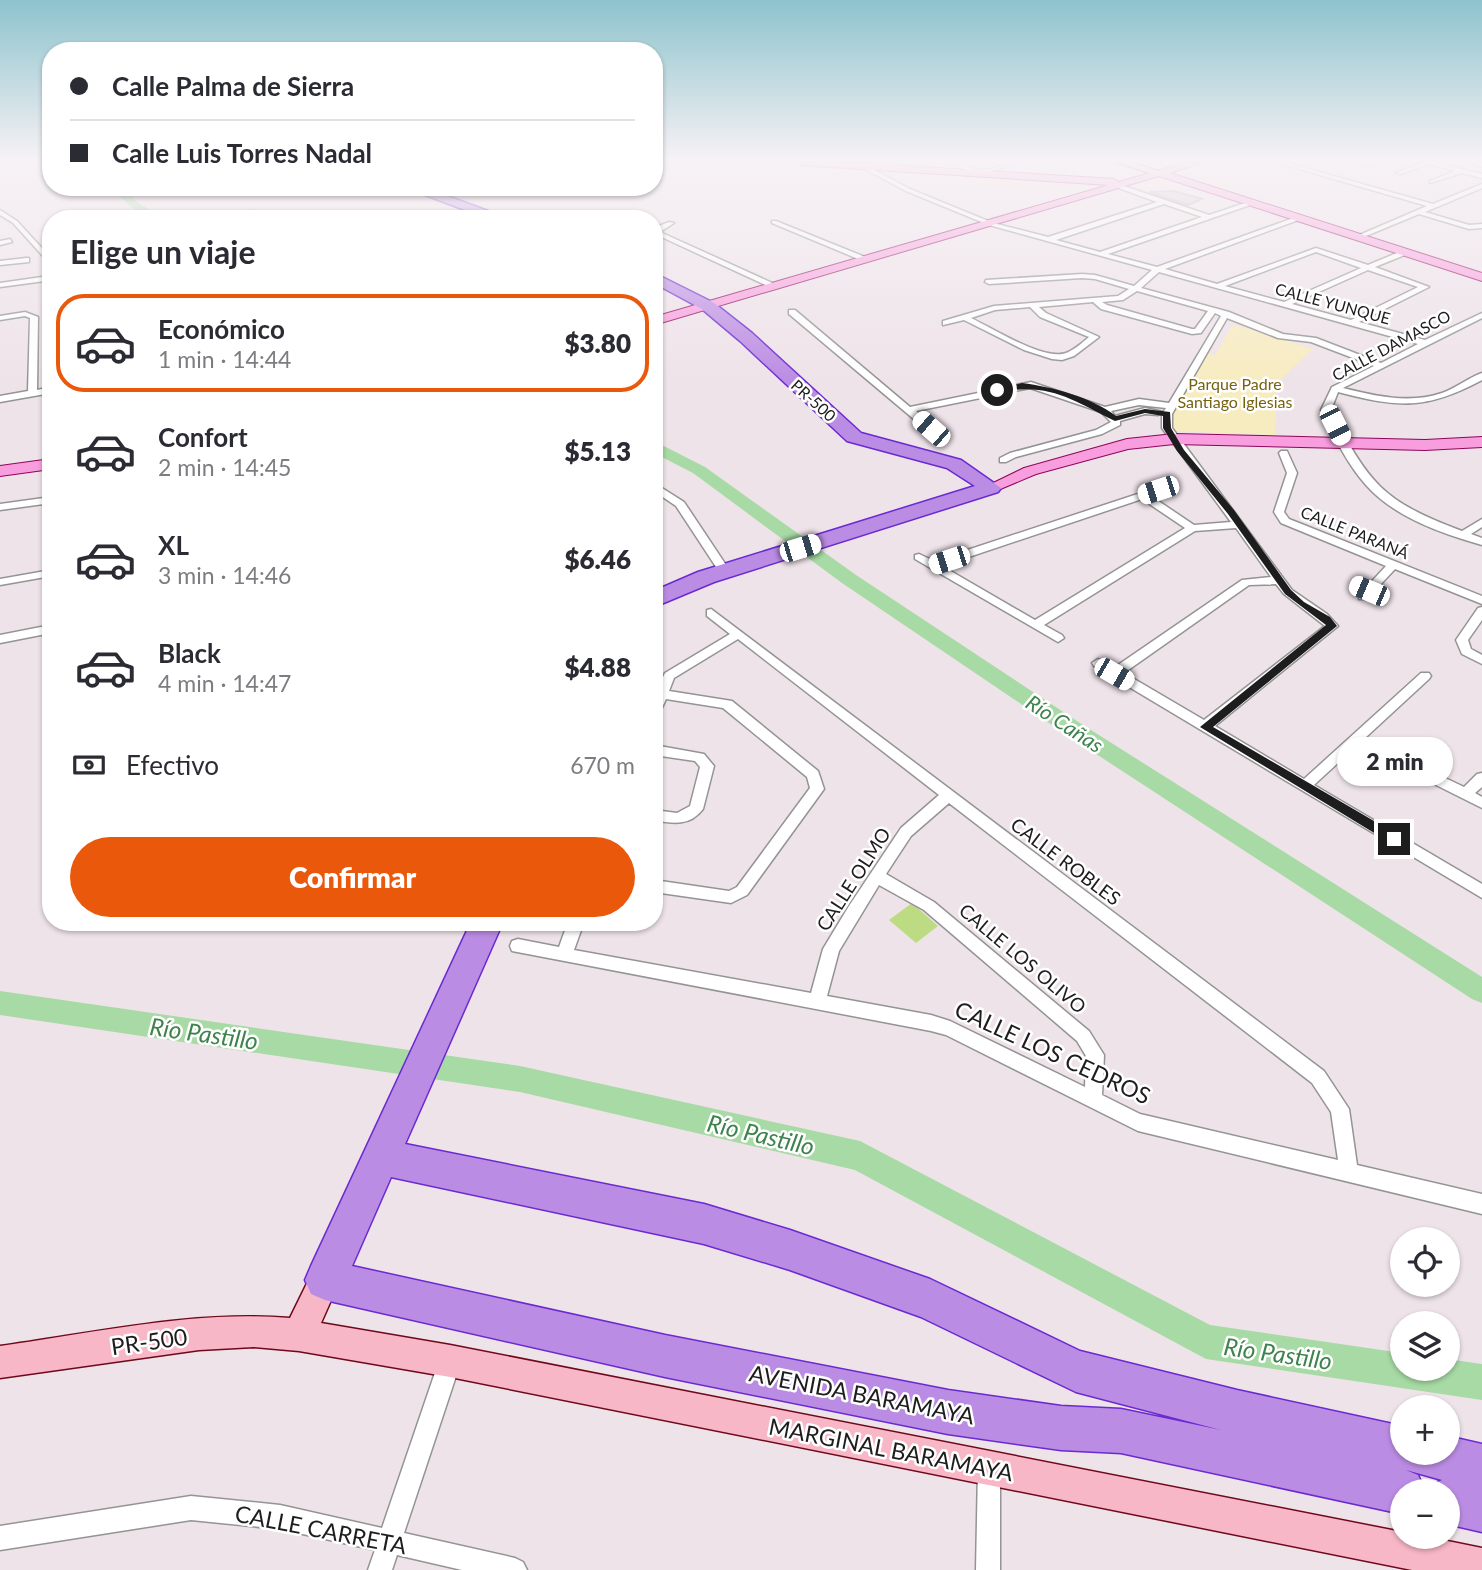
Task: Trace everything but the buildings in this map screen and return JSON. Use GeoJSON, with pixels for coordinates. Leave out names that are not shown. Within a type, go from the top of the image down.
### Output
{"type":"FeatureCollection","features":[{"type":"Feature","properties":{"kind":"highway","name":"PR-500"},"geometry":{"type":"LineString","coordinates":[[663,283],[708,306],[746,337],[854,437],[954,464],[991,488]]}},
{"type":"Feature","properties":{"kind":"highway"},"geometry":{"type":"LineString","coordinates":[[663,595],[683,585],[724,571],[991,488]]}},
{"type":"Feature","properties":{"kind":"highway"},"geometry":{"type":"LineString","coordinates":[[325,1280],[483,931]]}},
{"type":"Feature","properties":{"kind":"highway"},"geometry":{"type":"LineString","coordinates":[[387,1145],[704,1224],[790,1250],[930,1300],[1076,1371],[1237,1412],[1390,1446]]}},
{"type":"Feature","properties":{"kind":"highway","name":"AVENIDA BARAMAYA"},"geometry":{"type":"LineString","coordinates":[[325,1280],[665,1356],[921,1407],[1060,1428],[1121,1432],[1390,1488]]}},
{"type":"Feature","properties":{"kind":"highway"},"geometry":{"type":"LineString","coordinates":[[1460,1462],[1482,1467]]}},
{"type":"Feature","properties":{"kind":"highway"},"geometry":{"type":"LineString","coordinates":[[1460,1504],[1482,1509]]}},
{"type":"Feature","properties":{"kind":"main road"},"geometry":{"type":"LineString","coordinates":[[663,318],[950,235]]}},
{"type":"Feature","properties":{"kind":"main road"},"geometry":{"type":"LineString","coordinates":[[1354,235],[1482,276]]}},
{"type":"Feature","properties":{"kind":"main road"},"geometry":{"type":"LineString","coordinates":[[991,488],[1022,488],[1177,445],[1258,441],[1348,449],[1482,453]]}},
{"type":"Feature","properties":{"kind":"main road"},"geometry":{"type":"LineString","coordinates":[[991,488],[1030,471],[1127,443],[1284,453],[1482,442]]}},
{"type":"Feature","properties":{"kind":"main road"},"geometry":{"type":"LineString","coordinates":[[0,471],[42,465]]}},
{"type":"Feature","properties":{"kind":"street"},"geometry":{"type":"LineString","coordinates":[[27,235],[42,253]]}},
{"type":"Feature","properties":{"kind":"street"},"geometry":{"type":"LineString","coordinates":[[807,235],[866,259]]}},
{"type":"Feature","properties":{"kind":"street","name":"CALLE YUNQUE"},"geometry":{"type":"LineString","coordinates":[[1029,235],[1425,343]]}},
{"type":"Feature","properties":{"kind":"street"},"geometry":{"type":"LineString","coordinates":[[1045,240],[1060,235]]}},
{"type":"Feature","properties":{"kind":"street"},"geometry":{"type":"LineString","coordinates":[[1099,254],[1154,235]]}},
{"type":"Feature","properties":{"kind":"street"},"geometry":{"type":"LineString","coordinates":[[946,323],[993,308],[1120,298],[1157,270],[1252,235]]}},
{"type":"Feature","properties":{"kind":"street"},"geometry":{"type":"LineString","coordinates":[[1359,237],[1363,235]]}},
{"type":"Feature","properties":{"kind":"street"},"geometry":{"type":"LineString","coordinates":[[663,236],[775,286]]}},
{"type":"Feature","properties":{"kind":"street"},"geometry":{"type":"LineString","coordinates":[[0,243],[10,242]]}},
{"type":"Feature","properties":{"kind":"street"},"geometry":{"type":"LineString","coordinates":[[1218,286],[1314,250],[1422,284],[1425,288],[1354,322]]}},
{"type":"Feature","properties":{"kind":"street"},"geometry":{"type":"LineString","coordinates":[[1285,304],[1405,252]]}},
{"type":"Feature","properties":{"kind":"street"},"geometry":{"type":"LineString","coordinates":[[0,263],[26,260]]}},
{"type":"Feature","properties":{"kind":"street"},"geometry":{"type":"LineString","coordinates":[[989,282],[1082,276],[1213,310],[1281,336],[1313,340],[1379,365]]}},
{"type":"Feature","properties":{"kind":"street"},"geometry":{"type":"LineString","coordinates":[[0,285],[41,279]]}},
{"type":"Feature","properties":{"kind":"street"},"geometry":{"type":"LineString","coordinates":[[1096,301],[1104,307],[1192,332],[1198,331],[1213,310]]}},
{"type":"Feature","properties":{"kind":"street"},"geometry":{"type":"LineString","coordinates":[[964,317],[1023,345],[1054,356],[1065,357],[1095,337],[1043,315],[1032,305]]}},
{"type":"Feature","properties":{"kind":"street"},"geometry":{"type":"LineString","coordinates":[[792,312],[931,429]]}},
{"type":"Feature","properties":{"kind":"street"},"geometry":{"type":"LineString","coordinates":[[0,318],[26,314],[34,317],[32,394]]}},
{"type":"Feature","properties":{"kind":"street"},"geometry":{"type":"LineString","coordinates":[[1205,727],[1332,626],[1327,619],[1301,604],[1280,580],[1177,445],[1167,428],[1170,410],[1226,314]]}},
{"type":"Feature","properties":{"kind":"street","name":"CALLE DAMASCO"},"geometry":{"type":"LineString","coordinates":[[1482,315],[1335,389],[1326,410],[1370,484],[1387,499],[1482,542]]}},
{"type":"Feature","properties":{"kind":"street"},"geometry":{"type":"LineString","coordinates":[[1335,389],[1373,398],[1425,401],[1446,395],[1482,376]]}},
{"type":"Feature","properties":{"kind":"street"},"geometry":{"type":"LineString","coordinates":[[909,410],[1031,384],[1104,410],[1117,423],[1114,427],[1003,460]]}},
{"type":"Feature","properties":{"kind":"street"},"geometry":{"type":"LineString","coordinates":[[0,399],[42,392]]}},
{"type":"Feature","properties":{"kind":"street"},"geometry":{"type":"LineString","coordinates":[[1104,410],[1139,402],[1170,410]]}},
{"type":"Feature","properties":{"kind":"street"},"geometry":{"type":"LineString","coordinates":[[1115,419],[1145,411],[1170,410]]}},
{"type":"Feature","properties":{"kind":"street","name":"CALLE PARANÁ"},"geometry":{"type":"LineString","coordinates":[[1284,453],[1292,473],[1279,512],[1285,521],[1482,600]]}},
{"type":"Feature","properties":{"kind":"street"},"geometry":{"type":"LineString","coordinates":[[933,565],[1168,487]]}},
{"type":"Feature","properties":{"kind":"street"},"geometry":{"type":"LineString","coordinates":[[663,492],[680,504],[724,571]]}},
{"type":"Feature","properties":{"kind":"street"},"geometry":{"type":"LineString","coordinates":[[1143,495],[1192,528]]}},
{"type":"Feature","properties":{"kind":"street"},"geometry":{"type":"LineString","coordinates":[[0,507],[42,501]]}},
{"type":"Feature","properties":{"kind":"street"},"geometry":{"type":"LineString","coordinates":[[1464,534],[1482,522]]}},
{"type":"Feature","properties":{"kind":"street"},"geometry":{"type":"LineString","coordinates":[[1035,625],[1192,528],[1240,525]]}},
{"type":"Feature","properties":{"kind":"street"},"geometry":{"type":"LineString","coordinates":[[919,556],[1058,638]]}},
{"type":"Feature","properties":{"kind":"street"},"geometry":{"type":"LineString","coordinates":[[1355,585],[1366,594],[1393,565]]}},
{"type":"Feature","properties":{"kind":"street"},"geometry":{"type":"LineString","coordinates":[[0,582],[42,575]]}},
{"type":"Feature","properties":{"kind":"street"},"geometry":{"type":"LineString","coordinates":[[1114,674],[1246,582],[1280,580]]}},
{"type":"Feature","properties":{"kind":"street"},"geometry":{"type":"LineString","coordinates":[[1482,611],[1462,640],[1466,651],[1482,660]]}},
{"type":"Feature","properties":{"kind":"street","name":"CALLE ROBLES"},"geometry":{"type":"LineString","coordinates":[[711,613],[1318,1077],[1340,1109],[1349,1172]]}},
{"type":"Feature","properties":{"kind":"street"},"geometry":{"type":"LineString","coordinates":[[0,639],[42,631]]}},
{"type":"Feature","properties":{"kind":"street"},"geometry":{"type":"LineString","coordinates":[[663,689],[668,676],[738,634]]}},
{"type":"Feature","properties":{"kind":"street"},"geometry":{"type":"LineString","coordinates":[[1098,663],[1482,892]]}},
{"type":"Feature","properties":{"kind":"street"},"geometry":{"type":"LineString","coordinates":[[1306,786],[1425,676]]}},
{"type":"Feature","properties":{"kind":"street"},"geometry":{"type":"LineString","coordinates":[[663,694],[727,704],[813,775],[817,789],[742,891],[731,897],[663,887]]}},
{"type":"Feature","properties":{"kind":"street"},"geometry":{"type":"LineString","coordinates":[[663,751],[699,757],[707,766],[696,809],[679,819],[663,816]]}},
{"type":"Feature","properties":{"kind":"street"},"geometry":{"type":"LineString","coordinates":[[1466,794],[1482,778]]}},
{"type":"Feature","properties":{"kind":"street"},"geometry":{"type":"LineString","coordinates":[[1441,781],[1482,803]]}},
{"type":"Feature","properties":{"kind":"street","name":"CALLE OLMO"},"geometry":{"type":"LineString","coordinates":[[817,1001],[831,949],[906,832],[916,820],[949,795]]}},
{"type":"Feature","properties":{"kind":"street","name":"CALLE LOS OLIVO"},"geometry":{"type":"LineString","coordinates":[[878,877],[929,906],[1083,1036],[1095,1055],[1093,1100]]}},
{"type":"Feature","properties":{"kind":"street"},"geometry":{"type":"LineString","coordinates":[[564,955],[573,931]]}},
{"type":"Feature","properties":{"kind":"street","name":"CALLE LOS CEDROS"},"geometry":{"type":"LineString","coordinates":[[518,946],[931,1023],[950,1029],[1138,1122],[1482,1204]]}},
{"type":"Feature","properties":{"kind":"street"},"geometry":{"type":"LineString","coordinates":[[299,1335],[325,1280]]}},
{"type":"Feature","properties":{"kind":"street","name":"PR-500"},"geometry":{"type":"LineString","coordinates":[[0,1362],[199,1334],[254,1331],[299,1335]]}},
{"type":"Feature","properties":{"kind":"street","name":"MARGINAL BARAMAYA"},"geometry":{"type":"LineString","coordinates":[[299,1335],[450,1361],[1482,1566]]}},
{"type":"Feature","properties":{"kind":"street"},"geometry":{"type":"LineString","coordinates":[[380,1570],[450,1361]]}},
{"type":"Feature","properties":{"kind":"street"},"geometry":{"type":"LineString","coordinates":[[988,1570],[989,1468]]}},
{"type":"Feature","properties":{"kind":"street","name":"CALLE CARRETA"},"geometry":{"type":"LineString","coordinates":[[0,1538],[191,1508],[280,1517],[515,1570]]}},
{"type":"Feature","properties":{"kind":"green space","name":"Parque Padre Santiago Iglesias"},"geometry":{"type":"Polygon","coordinates":[[[1233,324],[1313,349],[1277,383],[1275,435],[1174,431],[1169,428],[1167,420],[1206,353],[1215,355],[1233,324]]]}},
{"type":"Feature","properties":{"kind":"green space"},"geometry":{"type":"Polygon","coordinates":[[[912,903],[938,926],[916,943],[889,920],[912,903]]]}},
{"type":"Feature","properties":{"kind":"waterway","name":"Río Cañas"},"geometry":{"type":"LineString","coordinates":[[663,451],[699,470],[849,579],[1075,730],[1482,991]]}},
{"type":"Feature","properties":{"kind":"waterway","name":"Río Pastillo"},"geometry":{"type":"LineString","coordinates":[[0,1003],[520,1079],[860,1156],[1206,1342],[1482,1382]]}},
{"type":"Feature","properties":{"kind":"route"},"geometry":{"type":"LineString","coordinates":[[997,390],[1031,384],[1104,410],[1115,419],[1145,411],[1167,414],[1167,428],[1181,451],[1231,512],[1288,592],[1301,604],[1327,619],[1332,626],[1205,727],[1394,839]]}}]}
